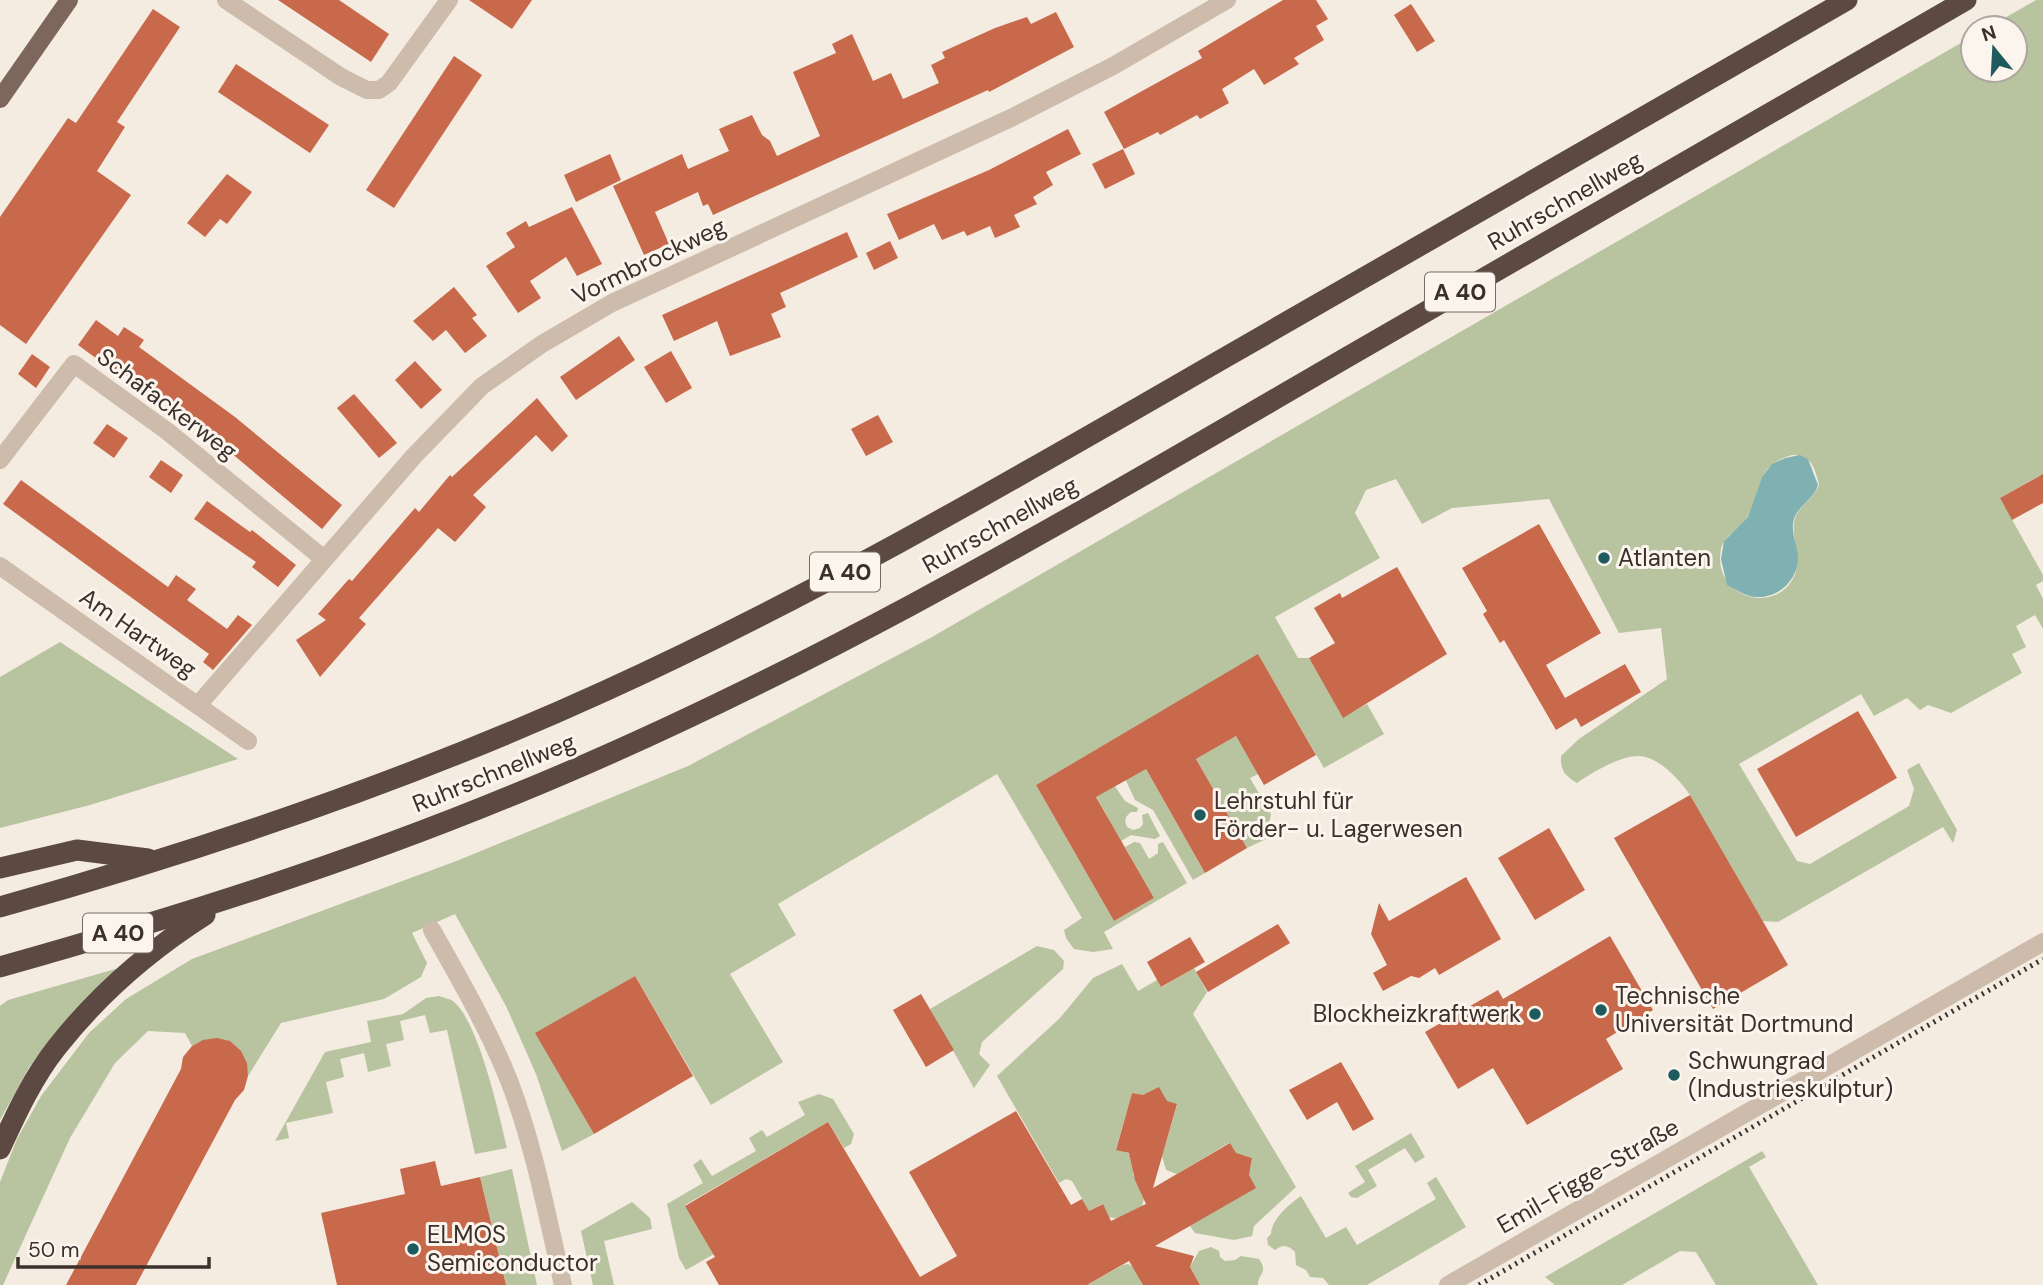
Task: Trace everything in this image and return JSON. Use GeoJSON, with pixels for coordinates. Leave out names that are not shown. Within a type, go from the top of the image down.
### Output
{"type":"FeatureCollection","features":[{"type":"Feature","properties":{"kind":"highway","name":"Ruhrschnellweg"},"geometry":{"type":"LineString","coordinates":[[0,906],[257,830],[455,755],[592,697],[729,632],[970,505],[1847,0]]}},
{"type":"Feature","properties":{"kind":"highway","name":"Ruhrschnellweg"},"geometry":{"type":"LineString","coordinates":[[0,967],[234,898],[387,845],[514,795],[819,654],[1110,495],[1966,0]]}},
{"type":"Feature","properties":{"kind":"highway"},"geometry":{"type":"LineString","coordinates":[[0,869],[77,850],[154,860]]}},
{"type":"Feature","properties":{"kind":"highway"},"geometry":{"type":"LineString","coordinates":[[0,1149],[37,1077],[81,1020],[112,988],[177,933],[234,898]]}},
{"type":"Feature","properties":{"kind":"main road"},"geometry":{"type":"LineString","coordinates":[[0,99],[69,0]]}},
{"type":"Feature","properties":{"kind":"street"},"geometry":{"type":"LineString","coordinates":[[226,0],[341,77],[367,90],[379,90],[388,83],[449,0]]}},
{"type":"Feature","properties":{"kind":"street","name":"Vormbrockweg"},"geometry":{"type":"LineString","coordinates":[[198,705],[414,456],[482,386],[542,344],[612,303],[1024,111],[1113,66],[1227,0]]}},
{"type":"Feature","properties":{"kind":"street","name":"Schafackerweg"},"geometry":{"type":"LineString","coordinates":[[0,460],[74,364],[167,431],[324,559]]}},
{"type":"Feature","properties":{"kind":"street","name":"Am Hartweg"},"geometry":{"type":"LineString","coordinates":[[0,566],[248,741]]}},
{"type":"Feature","properties":{"kind":"street"},"geometry":{"type":"LineString","coordinates":[[432,929],[483,1020],[509,1079],[533,1151],[563,1285]]}},
{"type":"Feature","properties":{"kind":"street","name":"Emil-Figge-Straße"},"geometry":{"type":"LineString","coordinates":[[1448,1285],[2043,943]]}},
{"type":"Feature","properties":{"kind":"green space"},"geometry":{"type":"Polygon","coordinates":[[[2036,0],[2043,0],[2043,483],[2039,476],[2000,498],[2043,575],[2043,581],[2036,585],[2043,599],[2043,629],[2035,615],[2016,626],[2026,647],[2012,654],[2022,673],[1951,713],[1928,705],[1920,710],[1907,698],[1874,716],[1861,694],[1739,764],[1797,861],[1810,864],[1909,806],[1914,789],[1907,770],[1919,763],[1957,830],[1953,843],[1943,827],[1778,922],[1762,921],[1690,795],[1661,764],[1646,757],[1631,757],[1606,766],[1577,783],[1562,769],[1561,756],[1579,739],[1667,679],[1661,628],[1619,633],[1549,499],[1452,508],[1422,524],[1396,479],[1366,490],[1355,513],[1380,558],[1275,617],[1298,658],[1309,658],[1343,717],[1367,704],[1384,734],[1324,768],[1258,655],[1036,785],[1114,921],[1154,898],[1125,847],[1134,842],[1140,843],[1149,859],[1158,853],[1158,844],[1163,842],[1187,883],[1104,932],[1113,949],[1093,952],[1074,949],[1066,938],[1064,930],[1082,918],[997,774],[778,904],[796,935],[730,974],[783,1062],[711,1105],[635,976],[536,1033],[594,1134],[562,1151],[536,1074],[506,1006],[455,914],[412,933],[427,963],[421,977],[384,999],[281,1023],[248,1076],[242,1055],[229,1043],[212,1039],[192,1046],[185,1033],[148,1031],[115,1063],[70,1138],[3,1285],[0,1285],[0,1182],[17,1139],[41,1096],[89,1033],[126,999],[192,959],[459,860],[688,766],[932,637],[1959,44],[1959,84],[2029,84],[2029,14],[2012,14],[2036,0]],[[1792,455],[1781,459],[1767,470],[1744,522],[1723,543],[1721,565],[1725,578],[1733,588],[1744,595],[1770,597],[1781,592],[1795,575],[1795,518],[1819,485],[1812,464],[1804,457],[1792,455]]]}},
{"type":"Feature","properties":{"kind":"green space"},"geometry":{"type":"Polygon","coordinates":[[[60,642],[238,759],[90,805],[0,828],[0,677],[60,642]]]}},
{"type":"Feature","properties":{"kind":"green space"},"geometry":{"type":"Polygon","coordinates":[[[1236,736],[1258,774],[1250,778],[1271,814],[1266,839],[1247,848],[1196,759],[1236,736]]]}},
{"type":"Feature","properties":{"kind":"green space"},"geometry":{"type":"Polygon","coordinates":[[[1158,752],[1147,771],[1205,873],[1193,880],[1153,810],[1135,800],[1122,772],[1158,752]]]}},
{"type":"Feature","properties":{"kind":"green space"},"geometry":{"type":"Polygon","coordinates":[[[1110,779],[1125,801],[1138,808],[1137,812],[1131,812],[1126,817],[1127,827],[1133,830],[1140,828],[1143,824],[1142,815],[1148,813],[1160,836],[1155,839],[1131,835],[1121,841],[1092,789],[1110,779]]]}},
{"type":"Feature","properties":{"kind":"green space"},"geometry":{"type":"Polygon","coordinates":[[[1037,946],[1054,950],[1064,961],[1063,969],[982,1042],[979,1054],[990,1065],[974,1088],[930,1009],[1037,946]]]}},
{"type":"Feature","properties":{"kind":"green space"},"geometry":{"type":"Polygon","coordinates":[[[136,963],[46,1045],[30,1066],[0,1120],[0,1006],[8,1000],[136,963]]]}},
{"type":"Feature","properties":{"kind":"green space"},"geometry":{"type":"Polygon","coordinates":[[[1122,964],[1138,991],[1157,980],[1162,987],[1194,968],[1207,992],[1193,1014],[1296,1187],[1254,1226],[1252,1236],[1234,1240],[1195,1233],[1190,1226],[1250,1169],[1252,1158],[1243,1155],[1238,1157],[1229,1143],[1177,1174],[1166,1170],[1162,1156],[1177,1105],[1132,1093],[1116,1149],[1133,1155],[1133,1174],[1144,1198],[1141,1211],[1129,1212],[1123,1220],[1109,1217],[1102,1204],[1089,1211],[1072,1181],[1066,1179],[1059,1183],[997,1076],[1060,1018],[1093,978],[1122,964]]]}},
{"type":"Feature","properties":{"kind":"green space"},"geometry":{"type":"Polygon","coordinates":[[[439,996],[454,1002],[472,1029],[487,1070],[507,1148],[475,1154],[447,1030],[430,1033],[425,1015],[400,1021],[404,1040],[386,1044],[391,1066],[368,1072],[364,1053],[340,1059],[344,1077],[326,1082],[333,1113],[286,1123],[289,1138],[275,1141],[325,1052],[371,1042],[367,1021],[403,1014],[426,998],[439,996]]]}},
{"type":"Feature","properties":{"kind":"green space"},"geometry":{"type":"Polygon","coordinates":[[[819,1094],[833,1099],[854,1134],[851,1144],[844,1148],[828,1122],[685,1205],[714,1254],[686,1270],[679,1258],[667,1204],[703,1183],[693,1165],[701,1159],[712,1176],[756,1151],[749,1138],[762,1130],[767,1137],[805,1115],[798,1102],[819,1094]]]}},
{"type":"Feature","properties":{"kind":"green space"},"geometry":{"type":"Polygon","coordinates":[[[1411,1133],[1425,1157],[1415,1163],[1405,1148],[1368,1170],[1377,1186],[1357,1198],[1351,1197],[1348,1193],[1365,1182],[1355,1166],[1411,1133]]]}},
{"type":"Feature","properties":{"kind":"green space"},"geometry":{"type":"Polygon","coordinates":[[[1762,1151],[1766,1157],[1749,1167],[1818,1285],[1716,1285],[1696,1252],[1680,1251],[1622,1285],[1555,1285],[1545,1277],[1762,1151]]]}},
{"type":"Feature","properties":{"kind":"green space"},"geometry":{"type":"Polygon","coordinates":[[[512,1169],[537,1285],[506,1285],[480,1177],[512,1169]]]}},
{"type":"Feature","properties":{"kind":"green space"},"geometry":{"type":"Polygon","coordinates":[[[1436,1177],[1466,1227],[1367,1285],[1329,1285],[1323,1278],[1310,1277],[1306,1270],[1296,1265],[1295,1252],[1290,1248],[1283,1246],[1275,1250],[1268,1245],[1267,1238],[1278,1218],[1301,1196],[1326,1238],[1346,1227],[1357,1245],[1436,1199],[1427,1183],[1436,1177]]]}},
{"type":"Feature","properties":{"kind":"green space"},"geometry":{"type":"Polygon","coordinates":[[[632,1202],[650,1218],[652,1229],[604,1241],[614,1285],[593,1285],[581,1231],[632,1202]]]}},
{"type":"Feature","properties":{"kind":"green space"},"geometry":{"type":"Polygon","coordinates":[[[1211,1247],[1219,1251],[1220,1257],[1225,1261],[1241,1256],[1259,1259],[1263,1270],[1258,1285],[1200,1285],[1190,1267],[1199,1251],[1211,1247]]]}},
{"type":"Feature","properties":{"kind":"green space"},"geometry":{"type":"Polygon","coordinates":[[[1123,1265],[1133,1267],[1143,1285],[1087,1285],[1123,1265]]]}},
{"type":"Feature","properties":{"kind":"water"},"geometry":{"type":"Polygon","coordinates":[[[1800,455],[1808,459],[1818,485],[1794,518],[1793,532],[1798,556],[1795,572],[1780,591],[1757,597],[1745,595],[1727,585],[1721,559],[1724,541],[1748,517],[1762,477],[1772,464],[1800,455]]]}},
{"type":"Feature","properties":{"kind":"building"},"geometry":{"type":"Polygon","coordinates":[[[278,0],[339,0],[389,34],[371,62],[278,0]]]}},
{"type":"Feature","properties":{"kind":"building"},"geometry":{"type":"Polygon","coordinates":[[[469,0],[532,0],[512,29],[469,0]]]}},
{"type":"Feature","properties":{"kind":"building"},"geometry":{"type":"Polygon","coordinates":[[[1283,0],[1316,0],[1328,19],[1316,26],[1324,40],[1294,58],[1299,64],[1264,85],[1254,69],[1222,89],[1229,103],[1200,119],[1197,115],[1160,135],[1158,132],[1124,149],[1104,112],[1202,58],[1198,51],[1283,0]]]}},
{"type":"Feature","properties":{"kind":"building"},"geometry":{"type":"Polygon","coordinates":[[[1411,4],[1435,41],[1417,52],[1394,15],[1411,4]]]}},
{"type":"Feature","properties":{"kind":"building"},"geometry":{"type":"Polygon","coordinates":[[[153,9],[180,27],[117,122],[125,127],[97,171],[131,195],[26,344],[0,325],[0,217],[68,118],[76,123],[153,9]]]}},
{"type":"Feature","properties":{"kind":"building"},"geometry":{"type":"Polygon","coordinates":[[[1056,12],[1074,47],[989,92],[988,90],[713,215],[708,204],[703,206],[698,192],[655,212],[669,244],[644,255],[613,186],[682,154],[688,169],[729,151],[719,129],[752,115],[777,156],[820,136],[793,72],[836,53],[832,44],[852,34],[873,81],[891,73],[903,99],[939,83],[931,65],[945,58],[942,52],[995,28],[1027,17],[1031,24],[1056,12]]]}},
{"type":"Feature","properties":{"kind":"building"},"geometry":{"type":"Polygon","coordinates":[[[454,56],[482,75],[394,208],[366,190],[454,56]]]}},
{"type":"Feature","properties":{"kind":"building"},"geometry":{"type":"Polygon","coordinates":[[[236,64],[329,125],[310,153],[218,92],[236,64]]]}},
{"type":"Feature","properties":{"kind":"building"},"geometry":{"type":"Polygon","coordinates":[[[1068,129],[1081,154],[1046,172],[1053,185],[1033,197],[1037,204],[1014,215],[1020,227],[995,238],[990,226],[967,236],[964,231],[942,240],[934,224],[899,240],[887,214],[989,170],[1068,129]]]}},
{"type":"Feature","properties":{"kind":"building"},"geometry":{"type":"Polygon","coordinates":[[[1123,149],[1135,174],[1105,189],[1092,164],[1123,149]]]}},
{"type":"Feature","properties":{"kind":"building"},"geometry":{"type":"Polygon","coordinates":[[[610,154],[621,180],[576,202],[564,175],[610,154]]]}},
{"type":"Feature","properties":{"kind":"building"},"geometry":{"type":"Polygon","coordinates":[[[227,174],[252,192],[227,224],[220,219],[205,237],[187,223],[227,174]]]}},
{"type":"Feature","properties":{"kind":"building"},"geometry":{"type":"Polygon","coordinates":[[[572,207],[602,264],[577,276],[566,257],[530,281],[541,298],[518,313],[486,266],[515,247],[506,233],[526,221],[529,227],[572,207]]]}},
{"type":"Feature","properties":{"kind":"building"},"geometry":{"type":"Polygon","coordinates":[[[847,232],[858,257],[780,293],[786,307],[771,314],[781,337],[730,356],[717,321],[674,341],[662,315],[847,232]]]}},
{"type":"Feature","properties":{"kind":"building"},"geometry":{"type":"Polygon","coordinates":[[[890,241],[898,258],[874,270],[866,253],[890,241]]]}},
{"type":"Feature","properties":{"kind":"building"},"geometry":{"type":"Polygon","coordinates":[[[454,287],[477,315],[472,318],[487,336],[465,353],[446,330],[433,341],[413,321],[454,287]]]}},
{"type":"Feature","properties":{"kind":"building"},"geometry":{"type":"Polygon","coordinates":[[[96,320],[118,336],[124,327],[144,340],[139,347],[235,417],[342,505],[322,529],[200,427],[78,345],[96,320]]]}},
{"type":"Feature","properties":{"kind":"building"},"geometry":{"type":"Polygon","coordinates":[[[619,336],[635,360],[576,400],[560,377],[619,336]]]}},
{"type":"Feature","properties":{"kind":"building"},"geometry":{"type":"Polygon","coordinates":[[[671,351],[692,388],[666,403],[644,367],[671,351]]]}},
{"type":"Feature","properties":{"kind":"building"},"geometry":{"type":"Polygon","coordinates":[[[32,354],[50,367],[36,388],[18,374],[32,354]]]}},
{"type":"Feature","properties":{"kind":"building"},"geometry":{"type":"Polygon","coordinates":[[[415,361],[442,390],[421,409],[395,380],[415,361]]]}},
{"type":"Feature","properties":{"kind":"building"},"geometry":{"type":"Polygon","coordinates":[[[354,394],[397,443],[379,458],[337,408],[354,394]]]}},
{"type":"Feature","properties":{"kind":"building"},"geometry":{"type":"Polygon","coordinates":[[[537,398],[568,436],[552,452],[536,435],[473,495],[486,507],[455,542],[438,528],[359,618],[366,624],[320,677],[296,640],[326,620],[318,614],[349,579],[352,581],[415,508],[419,512],[450,475],[452,477],[537,398]]]}},
{"type":"Feature","properties":{"kind":"building"},"geometry":{"type":"Polygon","coordinates":[[[878,415],[893,442],[866,456],[851,429],[878,415]]]}},
{"type":"Feature","properties":{"kind":"building"},"geometry":{"type":"Polygon","coordinates":[[[107,424],[128,438],[114,458],[93,443],[107,424]]]}},
{"type":"Feature","properties":{"kind":"building"},"geometry":{"type":"Polygon","coordinates":[[[161,460],[183,475],[171,493],[149,477],[161,460]]]}},
{"type":"Feature","properties":{"kind":"building"},"geometry":{"type":"Polygon","coordinates":[[[2043,474],[2043,503],[2012,520],[2000,498],[2043,474]]]}},
{"type":"Feature","properties":{"kind":"building"},"geometry":{"type":"Polygon","coordinates":[[[21,480],[168,587],[176,575],[196,589],[187,600],[227,629],[238,615],[252,625],[213,670],[203,662],[209,654],[3,504],[21,480]]]}},
{"type":"Feature","properties":{"kind":"building"},"geometry":{"type":"Polygon","coordinates":[[[207,501],[250,532],[252,530],[296,565],[278,587],[252,567],[256,562],[194,519],[207,501]]]}},
{"type":"Feature","properties":{"kind":"building"},"geometry":{"type":"Polygon","coordinates":[[[1539,524],[1601,633],[1546,665],[1565,698],[1625,664],[1641,692],[1581,727],[1576,718],[1556,730],[1504,640],[1500,643],[1483,614],[1487,611],[1462,568],[1539,524]]]}},
{"type":"Feature","properties":{"kind":"building"},"geometry":{"type":"Polygon","coordinates":[[[1397,567],[1447,654],[1343,718],[1309,658],[1335,643],[1314,608],[1340,593],[1342,598],[1397,567]]]}},
{"type":"Feature","properties":{"kind":"building","name":"Lehrstuhl für Förder- u. Lagerwesen"},"geometry":{"type":"Polygon","coordinates":[[[1258,654],[1316,755],[1264,785],[1236,736],[1196,759],[1247,848],[1205,873],[1146,769],[1096,797],[1154,898],[1114,921],[1036,785],[1258,654]]]}},
{"type":"Feature","properties":{"kind":"building"},"geometry":{"type":"Polygon","coordinates":[[[1858,711],[1897,778],[1796,837],[1757,769],[1858,711]]]}},
{"type":"Feature","properties":{"kind":"building"},"geometry":{"type":"Polygon","coordinates":[[[1690,795],[1788,965],[1713,1009],[1614,838],[1690,795]]]}},
{"type":"Feature","properties":{"kind":"building"},"geometry":{"type":"Polygon","coordinates":[[[1549,828],[1585,890],[1535,920],[1498,858],[1549,828]]]}},
{"type":"Feature","properties":{"kind":"building"},"geometry":{"type":"Polygon","coordinates":[[[1466,877],[1501,939],[1439,975],[1435,968],[1419,978],[1411,976],[1383,991],[1373,973],[1387,965],[1371,934],[1379,903],[1389,921],[1466,877]]]}},
{"type":"Feature","properties":{"kind":"building"},"geometry":{"type":"Polygon","coordinates":[[[1278,924],[1290,943],[1208,992],[1196,972],[1278,924]]]}},
{"type":"Feature","properties":{"kind":"building"},"geometry":{"type":"Polygon","coordinates":[[[1610,936],[1653,1010],[1606,1039],[1623,1069],[1527,1125],[1493,1068],[1458,1089],[1425,1032],[1498,990],[1503,999],[1610,936]]]}},
{"type":"Feature","properties":{"kind":"building"},"geometry":{"type":"Polygon","coordinates":[[[1190,937],[1205,962],[1161,987],[1147,962],[1190,937]]]}},
{"type":"Feature","properties":{"kind":"building"},"geometry":{"type":"Polygon","coordinates":[[[635,976],[693,1076],[594,1134],[535,1033],[635,976]]]}},
{"type":"Feature","properties":{"kind":"building"},"geometry":{"type":"Polygon","coordinates":[[[921,994],[954,1050],[926,1067],[893,1010],[921,994]]]}},
{"type":"Feature","properties":{"kind":"building"},"geometry":{"type":"Polygon","coordinates":[[[217,1038],[230,1041],[241,1051],[247,1063],[248,1076],[244,1090],[235,1100],[136,1285],[66,1285],[181,1069],[183,1057],[192,1046],[203,1040],[217,1038]]]}},
{"type":"Feature","properties":{"kind":"building"},"geometry":{"type":"Polygon","coordinates":[[[1341,1062],[1374,1119],[1353,1131],[1337,1102],[1307,1120],[1289,1090],[1341,1062]]]}},
{"type":"Feature","properties":{"kind":"building"},"geometry":{"type":"Polygon","coordinates":[[[1159,1087],[1167,1101],[1177,1104],[1153,1188],[1230,1143],[1236,1153],[1252,1158],[1249,1175],[1256,1188],[1155,1246],[1194,1256],[1190,1267],[1200,1285],[1143,1285],[1129,1261],[1087,1285],[719,1285],[706,1262],[715,1257],[685,1206],[828,1122],[920,1277],[957,1256],[909,1172],[1016,1111],[1071,1205],[1082,1199],[1089,1211],[1103,1204],[1111,1221],[1146,1204],[1135,1180],[1129,1153],[1116,1150],[1132,1093],[1143,1095],[1159,1087]]]}},
{"type":"Feature","properties":{"kind":"building","name":"ELMOS Semiconductor"},"geometry":{"type":"Polygon","coordinates":[[[435,1161],[441,1186],[480,1177],[506,1285],[337,1285],[321,1213],[405,1194],[400,1169],[435,1161]]]}},
{"type":"Feature","properties":{"kind":"railway"},"geometry":{"type":"LineString","coordinates":[[1479,1285],[2043,959]]}},
{"type":"Feature","properties":{"kind":"place","name":"Atlanten"},"geometry":{"type":"Point","coordinates":[1604,558]}},
{"type":"Feature","properties":{"kind":"place","name":"Lehrstuhl für Förder- u. Lagerwesen"},"geometry":{"type":"Point","coordinates":[1200,815]}},
{"type":"Feature","properties":{"kind":"place","name":"Technische Universität Dortmund"},"geometry":{"type":"Point","coordinates":[1601,1010]}},
{"type":"Feature","properties":{"kind":"place","name":"Blockheizkraftwerk"},"geometry":{"type":"Point","coordinates":[1535,1014]}},
{"type":"Feature","properties":{"kind":"place","name":"Schwungrad (Industrieskulptur)"},"geometry":{"type":"Point","coordinates":[1674,1075]}},
{"type":"Feature","properties":{"kind":"place","name":"ELMOS Semiconductor"},"geometry":{"type":"Point","coordinates":[413,1249]}}]}
